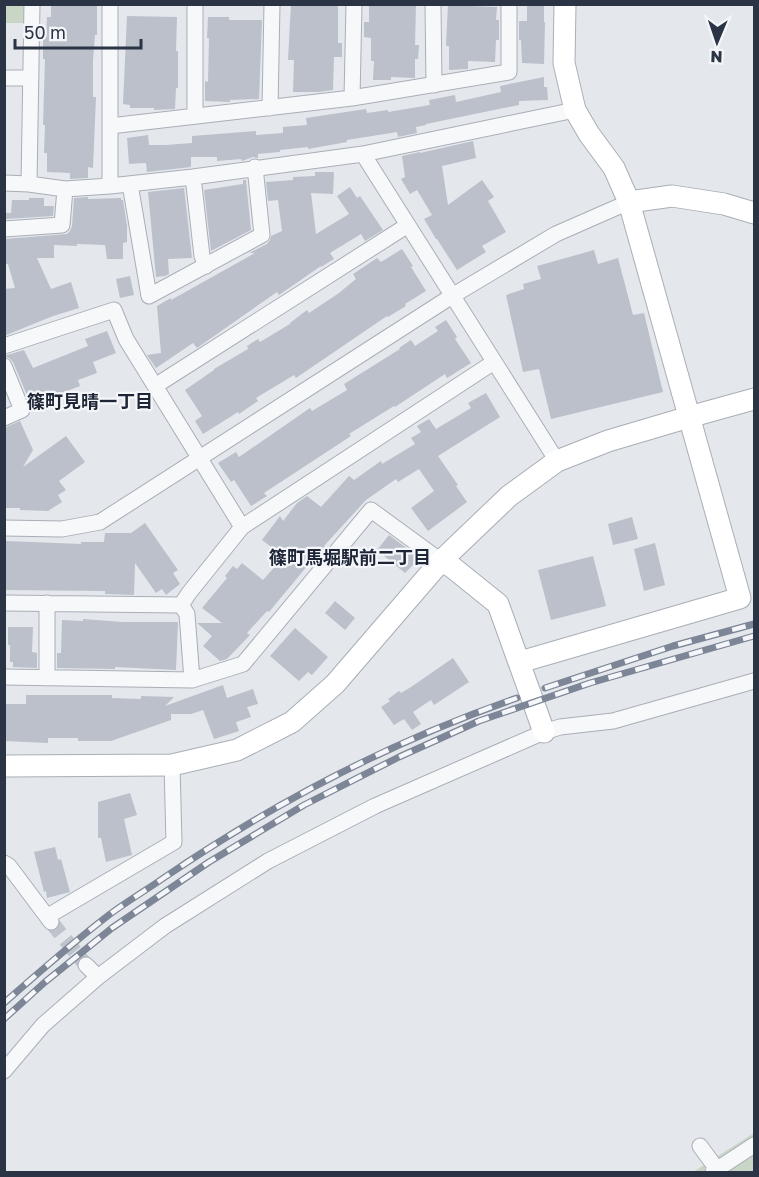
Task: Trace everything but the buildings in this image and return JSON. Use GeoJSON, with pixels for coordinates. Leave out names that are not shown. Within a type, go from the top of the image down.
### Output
{"type":"FeatureCollection","features":[{"type":"Feature","properties":{"kind":"street"},"geometry":{"type":"LineString","coordinates":[[29,184],[32,4]]}},
{"type":"Feature","properties":{"kind":"street"},"geometry":{"type":"LineString","coordinates":[[110,4],[110,186]]}},
{"type":"Feature","properties":{"kind":"street"},"geometry":{"type":"LineString","coordinates":[[195,4],[195,116]]}},
{"type":"Feature","properties":{"kind":"street"},"geometry":{"type":"LineString","coordinates":[[270,108],[272,4]]}},
{"type":"Feature","properties":{"kind":"street"},"geometry":{"type":"LineString","coordinates":[[352,98],[354,4]]}},
{"type":"Feature","properties":{"kind":"street"},"geometry":{"type":"LineString","coordinates":[[433,4],[434,85]]}},
{"type":"Feature","properties":{"kind":"street"},"geometry":{"type":"LineString","coordinates":[[110,126],[352,98],[509,72],[509,4]]}},
{"type":"Feature","properties":{"kind":"street"},"geometry":{"type":"LineString","coordinates":[[520,662],[747,596],[689,417],[629,202],[614,168],[575,110],[564,63],[565,4]]}},
{"type":"Feature","properties":{"kind":"street"},"geometry":{"type":"LineString","coordinates":[[4,78],[31,78]]}},
{"type":"Feature","properties":{"kind":"street"},"geometry":{"type":"LineString","coordinates":[[4,183],[65,189],[194,177],[363,154],[575,110]]}},
{"type":"Feature","properties":{"kind":"street"},"geometry":{"type":"LineString","coordinates":[[363,154],[557,461]]}},
{"type":"Feature","properties":{"kind":"street"},"geometry":{"type":"LineString","coordinates":[[130,184],[149,297],[262,235],[255,167]]}},
{"type":"Feature","properties":{"kind":"street"},"geometry":{"type":"LineString","coordinates":[[194,177],[202,256],[206,266]]}},
{"type":"Feature","properties":{"kind":"street"},"geometry":{"type":"LineString","coordinates":[[4,229],[62,225],[65,189]]}},
{"type":"Feature","properties":{"kind":"street"},"geometry":{"type":"LineString","coordinates":[[4,528],[62,529],[100,522],[452,296],[556,234],[629,202],[672,196],[724,204],[754,213]]}},
{"type":"Feature","properties":{"kind":"street"},"geometry":{"type":"LineString","coordinates":[[155,387],[408,225]]}},
{"type":"Feature","properties":{"kind":"street"},"geometry":{"type":"LineString","coordinates":[[4,346],[114,310],[126,339],[242,527]]}},
{"type":"Feature","properties":{"kind":"street"},"geometry":{"type":"LineString","coordinates":[[181,605],[242,527],[494,362]]}},
{"type":"Feature","properties":{"kind":"street"},"geometry":{"type":"LineString","coordinates":[[4,366],[22,411],[4,418]]}},
{"type":"Feature","properties":{"kind":"street"},"geometry":{"type":"LineString","coordinates":[[4,766],[172,765],[237,750],[292,722],[336,684],[441,561],[508,496],[557,461],[608,441],[754,399]]}},
{"type":"Feature","properties":{"kind":"street"},"geometry":{"type":"LineString","coordinates":[[4,677],[192,680],[243,664],[371,510],[452,567],[498,604],[544,732]]}},
{"type":"Feature","properties":{"kind":"street"},"geometry":{"type":"LineString","coordinates":[[4,603],[181,605]]}},
{"type":"Feature","properties":{"kind":"street"},"geometry":{"type":"LineString","coordinates":[[47,603],[47,678]]}},
{"type":"Feature","properties":{"kind":"street"},"geometry":{"type":"LineString","coordinates":[[181,605],[187,614],[192,680]]}},
{"type":"Feature","properties":{"kind":"street"},"geometry":{"type":"LineString","coordinates":[[4,1071],[43,1026],[98,977],[165,926],[268,861],[375,806],[544,732],[560,727],[613,721],[754,681]]}},
{"type":"Feature","properties":{"kind":"street"},"geometry":{"type":"LineString","coordinates":[[4,862],[50,919],[174,842],[172,765]]}},
{"type":"Feature","properties":{"kind":"street"},"geometry":{"type":"LineString","coordinates":[[86,965],[98,977]]}},
{"type":"Feature","properties":{"kind":"street"},"geometry":{"type":"LineString","coordinates":[[700,1146],[716,1172],[754,1145]]}},
{"type":"Feature","properties":{"kind":"green space"},"geometry":{"type":"Polygon","coordinates":[[[5,5],[26,5],[25,23],[5,23],[5,5]]]}},
{"type":"Feature","properties":{"kind":"green space"},"geometry":{"type":"Polygon","coordinates":[[[754,1133],[754,1172],[693,1172],[754,1133]]]}},
{"type":"Feature","properties":{"kind":"tunnel"},"geometry":{"type":"LineString","coordinates":[[51,922],[86,965]]}},
{"type":"Feature","properties":{"kind":"railway"},"geometry":{"type":"LineString","coordinates":[[545,688],[673,646],[754,624]]}},
{"type":"Feature","properties":{"kind":"railway"},"geometry":{"type":"LineString","coordinates":[[4,1019],[45,982],[112,928],[209,862],[304,805],[399,757],[479,721],[590,683],[754,636]]}},
{"type":"Feature","properties":{"kind":"railway"},"geometry":{"type":"LineString","coordinates":[[4,1003],[112,913],[248,824],[379,754],[470,715],[517,698]]}},
{"type":"Feature","properties":{"kind":"district","name":"篠町見晴一丁目"},"geometry":{"type":"Point","coordinates":[90,402]}},
{"type":"Feature","properties":{"kind":"district","name":"篠町馬堀駅前二丁目"},"geometry":{"type":"Point","coordinates":[350,558]}}]}
